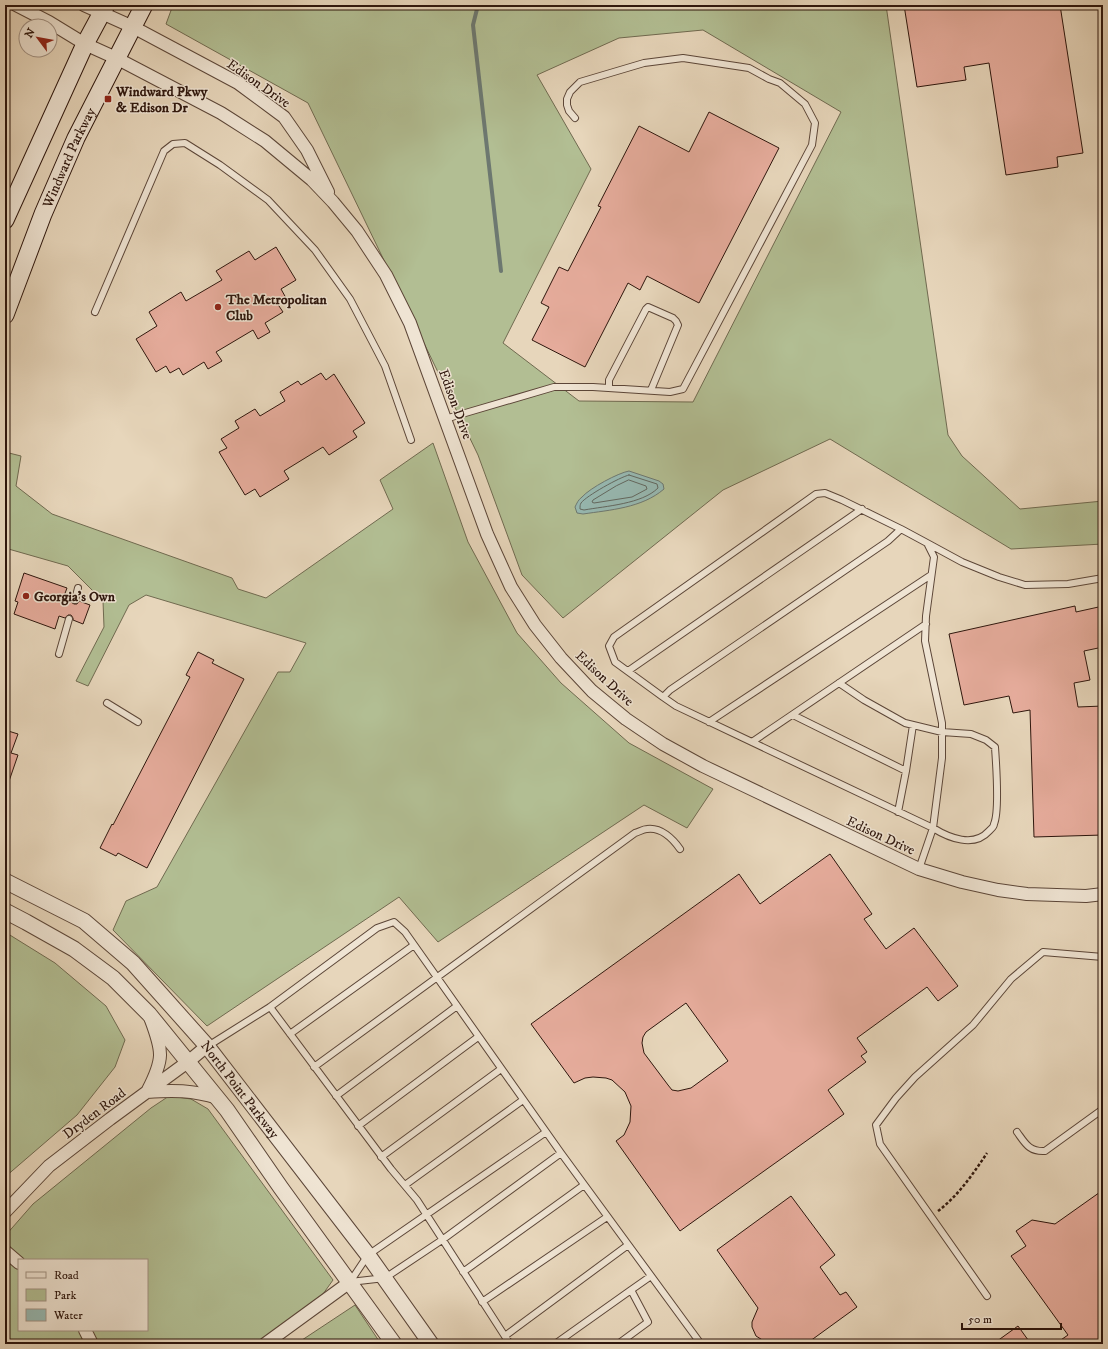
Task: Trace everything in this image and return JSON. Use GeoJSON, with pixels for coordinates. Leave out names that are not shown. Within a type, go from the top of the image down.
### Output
{"type":"FeatureCollection","features":[{"type":"Feature","properties":{"kind":"main road","name":"Windward Parkway"},"geometry":{"type":"LineString","coordinates":[[5,315],[43,214],[76,138],[144,5]]}},
{"type":"Feature","properties":{"kind":"main road"},"geometry":{"type":"LineString","coordinates":[[5,220],[85,44],[104,9]]}},
{"type":"Feature","properties":{"kind":"street","name":"Edison Drive"},"geometry":{"type":"LineString","coordinates":[[16,5],[49,22],[85,44],[116,58],[221,113],[265,142],[312,180],[333,202],[357,231],[386,276],[410,323],[487,534],[511,587],[534,624],[561,658],[592,690],[626,719],[703,766],[919,869],[962,882],[998,890],[1027,894],[1086,896],[1103,894]]}},
{"type":"Feature","properties":{"kind":"street","name":"Edison Drive"},"geometry":{"type":"LineString","coordinates":[[84,5],[104,9],[132,26],[238,83],[284,117],[307,150],[333,202]]}},
{"type":"Feature","properties":{"kind":"street","name":"North Point Parkway"},"geometry":{"type":"LineString","coordinates":[[5,881],[84,921],[133,963],[207,1046],[368,1255],[431,1344]]}},
{"type":"Feature","properties":{"kind":"street","name":"North Point Parkway"},"geometry":{"type":"LineString","coordinates":[[5,911],[74,949],[113,978],[149,1014],[218,1098],[394,1344]]}},
{"type":"Feature","properties":{"kind":"street"},"geometry":{"type":"LineString","coordinates":[[146,1093],[156,1074],[160,1060],[160,1043],[149,1014]]}},
{"type":"Feature","properties":{"kind":"street","name":"Dryden Road"},"geometry":{"type":"LineString","coordinates":[[5,1212],[49,1166],[207,1046]]}},
{"type":"Feature","properties":{"kind":"street"},"geometry":{"type":"LineString","coordinates":[[146,1093],[171,1090],[202,1093],[218,1098]]}},
{"type":"Feature","properties":{"kind":"street"},"geometry":{"type":"LineString","coordinates":[[5,1251],[18,1262]]}},
{"type":"Feature","properties":{"kind":"street"},"geometry":{"type":"LineString","coordinates":[[265,1344],[350,1282]]}},
{"type":"Feature","properties":{"kind":"street"},"geometry":{"type":"LineString","coordinates":[[86,1331],[92,1344]]}},
{"type":"Feature","properties":{"kind":"lane"},"geometry":{"type":"LineString","coordinates":[[445,419],[554,387],[609,387],[670,392],[683,389],[812,145],[815,123],[805,104],[780,83],[768,79],[748,68],[683,58],[644,63],[580,82],[570,92],[567,99],[569,111],[575,118]]}},
{"type":"Feature","properties":{"kind":"lane"},"geometry":{"type":"LineString","coordinates":[[95,312],[164,151],[173,144],[184,143],[220,165],[268,200],[315,250],[350,299],[385,366],[411,440]]}},
{"type":"Feature","properties":{"kind":"lane"},"geometry":{"type":"LineString","coordinates":[[609,387],[609,380],[646,309],[648,308],[673,318],[678,325],[651,390]]}},
{"type":"Feature","properties":{"kind":"lane"},"geometry":{"type":"LineString","coordinates":[[839,683],[864,700],[905,723],[942,732],[970,734],[986,740],[995,747],[997,812],[994,825],[984,837],[967,841],[954,839],[942,834],[676,706],[615,662],[609,646],[614,637],[816,494],[826,493],[901,528],[962,562],[999,577],[1025,585],[1068,584],[1103,578]]}},
{"type":"Feature","properties":{"kind":"lane"},"geometry":{"type":"LineString","coordinates":[[628,671],[862,509]]}},
{"type":"Feature","properties":{"kind":"lane"},"geometry":{"type":"LineString","coordinates":[[663,697],[670,690],[888,541],[901,528]]}},
{"type":"Feature","properties":{"kind":"lane"},"geometry":{"type":"LineString","coordinates":[[919,869],[932,828],[942,758],[942,723],[925,641],[934,556],[927,543]]}},
{"type":"Feature","properties":{"kind":"lane"},"geometry":{"type":"LineString","coordinates":[[709,722],[931,575]]}},
{"type":"Feature","properties":{"kind":"lane"},"geometry":{"type":"LineString","coordinates":[[75,600],[78,588]]}},
{"type":"Feature","properties":{"kind":"lane"},"geometry":{"type":"LineString","coordinates":[[59,654],[69,619]]}},
{"type":"Feature","properties":{"kind":"lane"},"geometry":{"type":"LineString","coordinates":[[752,742],[926,624]]}},
{"type":"Feature","properties":{"kind":"lane"},"geometry":{"type":"LineString","coordinates":[[107,703],[138,722]]}},
{"type":"Feature","properties":{"kind":"lane"},"geometry":{"type":"LineString","coordinates":[[793,715],[906,771]]}},
{"type":"Feature","properties":{"kind":"lane"},"geometry":{"type":"LineString","coordinates":[[898,812],[913,725]]}},
{"type":"Feature","properties":{"kind":"lane"},"geometry":{"type":"LineString","coordinates":[[314,1067],[634,833],[648,829],[663,832],[674,841],[680,849]]}},
{"type":"Feature","properties":{"kind":"lane"},"geometry":{"type":"LineString","coordinates":[[207,1046],[270,1007],[377,928],[394,922],[405,932],[584,1186],[701,1344]]}},
{"type":"Feature","properties":{"kind":"lane"},"geometry":{"type":"LineString","coordinates":[[290,1034],[414,945]]}},
{"type":"Feature","properties":{"kind":"lane"},"geometry":{"type":"LineString","coordinates":[[987,1296],[880,1144],[876,1125],[896,1098],[915,1077],[973,1025],[1011,979],[1043,952],[1103,957]]}},
{"type":"Feature","properties":{"kind":"lane"},"geometry":{"type":"LineString","coordinates":[[336,1096],[457,1006]]}},
{"type":"Feature","properties":{"kind":"lane"},"geometry":{"type":"LineString","coordinates":[[270,1007],[390,1169],[405,1185],[426,1214],[510,1344]]}},
{"type":"Feature","properties":{"kind":"lane"},"geometry":{"type":"LineString","coordinates":[[358,1126],[478,1037]]}},
{"type":"Feature","properties":{"kind":"lane"},"geometry":{"type":"LineString","coordinates":[[381,1156],[501,1069]]}},
{"type":"Feature","properties":{"kind":"lane"},"geometry":{"type":"LineString","coordinates":[[405,1185],[523,1100]]}},
{"type":"Feature","properties":{"kind":"lane"},"geometry":{"type":"LineString","coordinates":[[1017,1132],[1028,1147],[1035,1151],[1045,1151],[1103,1109]]}},
{"type":"Feature","properties":{"kind":"lane"},"geometry":{"type":"LineString","coordinates":[[350,1282],[368,1255],[546,1132]]}},
{"type":"Feature","properties":{"kind":"lane"},"geometry":{"type":"LineString","coordinates":[[350,1282],[385,1278],[442,1240],[561,1153]]}},
{"type":"Feature","properties":{"kind":"lane"},"geometry":{"type":"LineString","coordinates":[[463,1272],[584,1186]]}},
{"type":"Feature","properties":{"kind":"lane"},"geometry":{"type":"LineString","coordinates":[[482,1302],[607,1217]]}},
{"type":"Feature","properties":{"kind":"lane"},"geometry":{"type":"LineString","coordinates":[[505,1336],[628,1245]]}},
{"type":"Feature","properties":{"kind":"lane"},"geometry":{"type":"LineString","coordinates":[[555,1344],[651,1276]]}},
{"type":"Feature","properties":{"kind":"lane"},"geometry":{"type":"LineString","coordinates":[[618,1344],[648,1322],[631,1290]]}},
{"type":"Feature","properties":{"kind":"path"},"geometry":{"type":"LineString","coordinates":[[938,1212],[949,1203],[987,1152]]}},
{"type":"Feature","properties":{"kind":"green space"},"geometry":{"type":"Polygon","coordinates":[[[173,5],[886,5],[948,435],[962,456],[1020,509],[1103,501],[1103,544],[1011,549],[830,439],[723,490],[563,618],[522,575],[478,455],[308,103],[166,24],[173,5]],[[703,30],[619,38],[537,75],[591,169],[503,343],[579,401],[693,402],[841,112],[703,30]]]}},
{"type":"Feature","properties":{"kind":"green space"},"geometry":{"type":"Polygon","coordinates":[[[433,443],[468,542],[517,633],[561,683],[629,743],[713,789],[687,828],[644,805],[438,942],[399,897],[207,1026],[113,930],[126,901],[157,887],[278,672],[290,672],[306,643],[146,595],[129,605],[88,686],[76,681],[104,627],[103,601],[68,566],[5,548],[5,452],[21,456],[16,486],[52,514],[232,578],[238,589],[266,598],[393,509],[380,480],[433,443]]]}},
{"type":"Feature","properties":{"kind":"green space"},"geometry":{"type":"Polygon","coordinates":[[[5,932],[55,963],[106,1006],[125,1040],[115,1067],[77,1115],[5,1177],[5,932]]]}},
{"type":"Feature","properties":{"kind":"green space"},"geometry":{"type":"Polygon","coordinates":[[[169,1096],[191,1099],[208,1109],[333,1280],[323,1294],[258,1343],[249,1340],[246,1344],[5,1344],[5,1236],[33,1204],[151,1108],[169,1096]]]}},
{"type":"Feature","properties":{"kind":"green space"},"geometry":{"type":"Polygon","coordinates":[[[355,1305],[381,1344],[296,1344],[355,1305]]]}},
{"type":"Feature","properties":{"kind":"water"},"geometry":{"type":"Polygon","coordinates":[[[629,471],[659,481],[663,484],[664,489],[636,504],[583,514],[577,513],[575,507],[586,493],[604,481],[629,471]]]}},
{"type":"Feature","properties":{"kind":"building"},"geometry":{"type":"Polygon","coordinates":[[[904,5],[1060,5],[1083,153],[1057,157],[1058,167],[1006,175],[989,63],[964,67],[966,80],[917,87],[904,5]]]}},
{"type":"Feature","properties":{"kind":"building"},"geometry":{"type":"Polygon","coordinates":[[[709,112],[779,148],[699,303],[647,276],[640,290],[628,283],[585,367],[532,340],[549,307],[541,303],[559,267],[568,271],[601,207],[598,206],[639,126],[689,152],[709,112]]]}},
{"type":"Feature","properties":{"kind":"building","name":"The Metropolitan Club"},"geometry":{"type":"Polygon","coordinates":[[[276,247],[296,280],[281,289],[286,298],[277,303],[283,312],[265,323],[270,332],[258,339],[253,330],[216,352],[222,361],[208,369],[204,362],[183,375],[179,368],[170,373],[166,366],[156,372],[136,339],[157,326],[149,312],[181,292],[186,301],[222,280],[216,271],[249,251],[255,260],[276,247]]]}},
{"type":"Feature","properties":{"kind":"building"},"geometry":{"type":"Polygon","coordinates":[[[321,373],[326,380],[334,374],[365,423],[353,431],[357,437],[329,455],[323,447],[284,471],[289,479],[260,497],[255,489],[245,495],[219,452],[227,448],[221,439],[239,428],[235,421],[255,409],[260,416],[285,401],[280,392],[298,381],[301,385],[321,373]]]}},
{"type":"Feature","properties":{"kind":"building"},"geometry":{"type":"Polygon","coordinates":[[[24,573],[67,588],[64,596],[71,599],[71,602],[74,604],[77,604],[79,601],[90,605],[83,624],[73,620],[71,615],[68,615],[65,618],[59,616],[55,629],[14,614],[18,602],[15,601],[24,573]]]}},
{"type":"Feature","properties":{"kind":"building"},"geometry":{"type":"Polygon","coordinates":[[[1075,606],[1076,612],[1103,606],[1103,647],[1084,651],[1090,680],[1074,683],[1078,707],[1103,706],[1103,835],[1034,837],[1030,710],[1013,713],[1009,696],[964,705],[949,634],[1075,606]]]}},
{"type":"Feature","properties":{"kind":"building"},"geometry":{"type":"Polygon","coordinates":[[[198,652],[214,660],[212,663],[244,679],[147,868],[118,853],[116,856],[100,848],[190,677],[186,675],[198,652]]]}},
{"type":"Feature","properties":{"kind":"building"},"geometry":{"type":"Polygon","coordinates":[[[5,730],[18,734],[11,753],[18,755],[7,787],[5,787],[5,730]]]}},
{"type":"Feature","properties":{"kind":"building"},"geometry":{"type":"Polygon","coordinates":[[[830,854],[872,914],[864,919],[886,949],[914,928],[958,986],[938,1001],[927,987],[857,1038],[867,1052],[861,1056],[866,1062],[828,1090],[844,1114],[680,1231],[616,1141],[624,1135],[630,1122],[631,1106],[625,1092],[612,1080],[606,1078],[585,1078],[574,1083],[531,1024],[739,874],[760,904],[830,854]],[[686,1003],[646,1032],[643,1037],[642,1043],[644,1053],[672,1090],[678,1091],[691,1088],[728,1061],[686,1003]]]}},
{"type":"Feature","properties":{"kind":"building"},"geometry":{"type":"Polygon","coordinates":[[[1103,1190],[1103,1344],[1055,1344],[1068,1335],[1011,1256],[1026,1246],[1016,1231],[1032,1220],[1055,1224],[1103,1190]]]}},
{"type":"Feature","properties":{"kind":"building"},"geometry":{"type":"Polygon","coordinates":[[[791,1196],[835,1255],[820,1267],[840,1295],[846,1292],[857,1307],[806,1344],[784,1344],[781,1340],[774,1342],[764,1341],[756,1336],[752,1327],[752,1322],[758,1308],[717,1250],[791,1196]]]}},
{"type":"Feature","properties":{"kind":"building"},"geometry":{"type":"Polygon","coordinates":[[[1018,1326],[1031,1344],[993,1344],[1018,1326]]]}},
{"type":"Feature","properties":{"kind":"waterway"},"geometry":{"type":"LineString","coordinates":[[478,5],[473,25],[501,271]]}},
{"type":"Feature","properties":{"kind":"place","name":"Windward Pkwy & Edison Dr"},"geometry":{"type":"Point","coordinates":[108,99]}},
{"type":"Feature","properties":{"kind":"place","name":"The Metropolitan Club"},"geometry":{"type":"Point","coordinates":[218,307]}},
{"type":"Feature","properties":{"kind":"place","name":"Georgia's Own"},"geometry":{"type":"Point","coordinates":[26,596]}}]}
